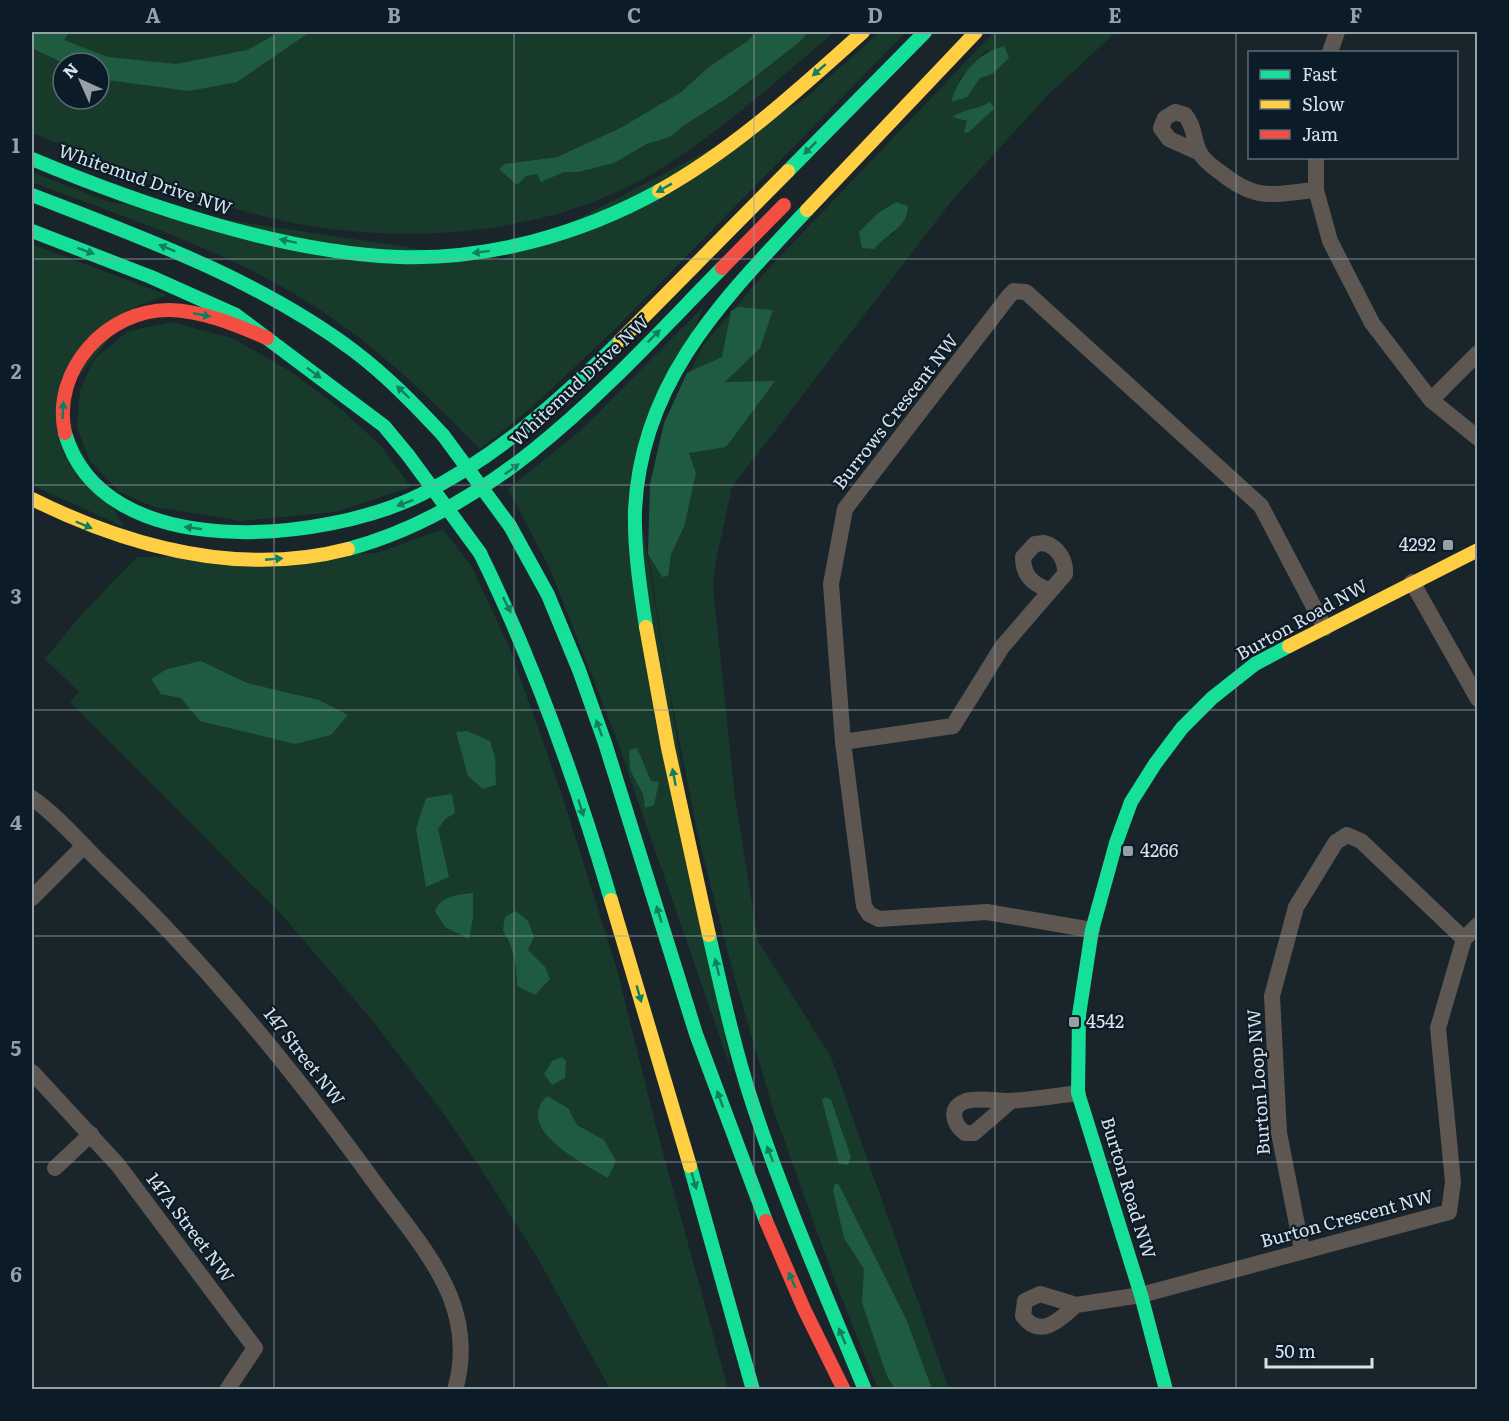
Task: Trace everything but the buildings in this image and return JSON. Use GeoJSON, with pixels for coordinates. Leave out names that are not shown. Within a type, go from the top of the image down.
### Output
{"type":"FeatureCollection","features":[{"type":"Feature","properties":{"kind":"main road","name":"Whitemud Drive NW"},"geometry":{"type":"LineString","coordinates":[[32,159],[165,209],[294,242],[368,254],[413,257],[520,246],[564,233],[643,200],[681,178],[708,161],[775,110],[863,32]]}},
{"type":"Feature","properties":{"kind":"main road"},"geometry":{"type":"LineString","coordinates":[[267,338],[209,316],[170,310],[133,316],[113,325],[99,337],[72,369],[64,395],[63,424],[76,461],[96,490],[112,503],[150,520],[198,529],[252,533],[273,533],[338,525],[419,498],[503,448],[568,393],[925,32]]}},
{"type":"Feature","properties":{"kind":"main road"},"geometry":{"type":"LineString","coordinates":[[865,1389],[801,1237],[762,1133],[726,1004],[677,794],[656,684],[638,573],[635,527],[637,486],[645,442],[660,399],[678,362],[709,318],[772,247],[975,32]]}},
{"type":"Feature","properties":{"kind":"main road"},"geometry":{"type":"LineString","coordinates":[[32,195],[191,258],[265,292],[300,312],[344,342],[418,406],[510,526],[548,595],[579,670],[644,866],[696,1034],[755,1196],[804,1309],[844,1389]]}},
{"type":"Feature","properties":{"kind":"main road","name":"Whitemud Drive NW"},"geometry":{"type":"LineString","coordinates":[[32,498],[58,514],[121,539],[168,552],[238,560],[305,555],[387,538],[436,515],[491,483],[540,447],[633,358],[790,199]]}},
{"type":"Feature","properties":{"kind":"main road"},"geometry":{"type":"LineString","coordinates":[[32,231],[184,291],[236,315],[384,426],[480,553],[512,615],[550,716],[611,897],[730,1300],[753,1389]]}},
{"type":"Feature","properties":{"kind":"main road","name":"Burton Road NW"},"geometry":{"type":"LineString","coordinates":[[1166,1389],[1141,1295],[1078,1093],[1079,1015],[1092,930],[1116,843],[1131,802],[1182,728],[1212,698],[1255,664],[1478,550]]}},
{"type":"Feature","properties":{"kind":"street"},"geometry":{"type":"LineString","coordinates":[[1330,51],[1337,32]]}},
{"type":"Feature","properties":{"kind":"street"},"geometry":{"type":"LineString","coordinates":[[1200,153],[1236,185],[1251,193],[1263,195],[1316,190]]}},
{"type":"Feature","properties":{"kind":"street"},"geometry":{"type":"LineString","coordinates":[[1316,159],[1316,190],[1330,241],[1372,323],[1431,400],[1478,438]]}},
{"type":"Feature","properties":{"kind":"street","name":"Burrows Crescent NW"},"geometry":{"type":"LineString","coordinates":[[1092,930],[987,912],[879,919],[868,914],[864,906],[843,742],[831,584],[846,509],[1014,291],[1026,292],[1261,506],[1325,628]]}},
{"type":"Feature","properties":{"kind":"street"},"geometry":{"type":"LineString","coordinates":[[1431,400],[1478,353]]}},
{"type":"Feature","properties":{"kind":"street"},"geometry":{"type":"LineString","coordinates":[[1412,582],[1478,699]]}},
{"type":"Feature","properties":{"kind":"street"},"geometry":{"type":"LineString","coordinates":[[843,742],[953,726],[1002,647],[1049,590]]}},
{"type":"Feature","properties":{"kind":"street","name":"147 Street NW"},"geometry":{"type":"LineString","coordinates":[[32,798],[177,939],[255,1025],[347,1145],[435,1267],[449,1294],[458,1322],[461,1352],[455,1389]]}},
{"type":"Feature","properties":{"kind":"street","name":"Burton Loop NW"},"geometry":{"type":"LineString","coordinates":[[1302,1250],[1279,1133],[1272,996],[1296,907],[1336,842],[1347,835],[1361,841],[1464,939]]}},
{"type":"Feature","properties":{"kind":"street"},"geometry":{"type":"LineString","coordinates":[[32,898],[83,847]]}},
{"type":"Feature","properties":{"kind":"street","name":"Burton Crescent NW"},"geometry":{"type":"LineString","coordinates":[[1141,1295],[1449,1212],[1454,1182],[1438,1028],[1464,939],[1478,925]]}},
{"type":"Feature","properties":{"kind":"street","name":"147A Street NW"},"geometry":{"type":"LineString","coordinates":[[32,1072],[92,1134],[118,1165],[255,1348],[227,1389]]}},
{"type":"Feature","properties":{"kind":"street"},"geometry":{"type":"LineString","coordinates":[[1011,1101],[1078,1093]]}},
{"type":"Feature","properties":{"kind":"street"},"geometry":{"type":"LineString","coordinates":[[55,1168],[92,1134]]}},
{"type":"Feature","properties":{"kind":"street"},"geometry":{"type":"LineString","coordinates":[[1076,1305],[1141,1295]]}},
{"type":"Feature","properties":{"kind":"green space"},"geometry":{"type":"Polygon","coordinates":[[[32,32],[755,32],[749,40],[710,66],[681,92],[622,127],[557,157],[504,164],[499,169],[526,176],[537,174],[541,181],[564,172],[579,172],[614,163],[647,144],[670,137],[683,126],[733,95],[809,32],[834,32],[753,101],[668,164],[623,189],[575,208],[525,222],[473,230],[420,234],[316,227],[236,209],[118,168],[32,133],[32,32]]]}},
{"type":"Feature","properties":{"kind":"green space"},"geometry":{"type":"Polygon","coordinates":[[[32,32],[70,32],[64,40],[92,51],[51,51],[51,57],[32,48],[32,32]]]}},
{"type":"Feature","properties":{"kind":"green space"},"geometry":{"type":"Polygon","coordinates":[[[280,32],[310,32],[237,82],[189,91],[111,81],[111,57],[176,64],[247,50],[280,32]]]}},
{"type":"Feature","properties":{"kind":"green space"},"geometry":{"type":"Polygon","coordinates":[[[755,32],[809,32],[732,95],[683,126],[670,137],[647,144],[614,163],[579,172],[564,172],[541,182],[537,174],[526,176],[517,185],[499,169],[504,164],[557,157],[622,127],[681,92],[710,66],[749,40],[755,32]]]}},
{"type":"Feature","properties":{"kind":"green space"},"geometry":{"type":"Polygon","coordinates":[[[880,32],[906,32],[616,328],[531,408],[480,449],[387,360],[347,329],[292,292],[183,239],[32,182],[32,172],[109,202],[498,261],[802,101],[880,32]]]}},
{"type":"Feature","properties":{"kind":"green space"},"geometry":{"type":"Polygon","coordinates":[[[994,32],[1116,32],[1048,95],[954,198],[732,487],[716,560],[713,586],[735,797],[758,941],[831,1057],[949,1389],[878,1389],[833,1276],[774,1112],[735,980],[698,836],[668,683],[648,553],[664,423],[704,344],[770,267],[994,32]],[[987,50],[958,81],[992,74],[987,50]],[[990,102],[953,117],[967,121],[968,133],[994,109],[990,102]],[[896,202],[878,213],[883,237],[893,235],[908,206],[896,202]]]}},
{"type":"Feature","properties":{"kind":"green space"},"geometry":{"type":"Polygon","coordinates":[[[1004,46],[1009,58],[992,74],[980,78],[967,97],[951,102],[959,83],[970,67],[985,54],[1004,46]]]}},
{"type":"Feature","properties":{"kind":"green space"},"geometry":{"type":"Polygon","coordinates":[[[990,102],[995,108],[968,133],[964,132],[967,121],[952,117],[962,112],[990,102]]]}},
{"type":"Feature","properties":{"kind":"green space"},"geometry":{"type":"Polygon","coordinates":[[[896,202],[908,206],[904,220],[874,249],[862,248],[859,232],[878,213],[896,202]]]}},
{"type":"Feature","properties":{"kind":"green space"},"geometry":{"type":"Polygon","coordinates":[[[32,244],[167,295],[135,307],[56,404],[124,527],[32,485],[32,244]]]}},
{"type":"Feature","properties":{"kind":"green space"},"geometry":{"type":"Polygon","coordinates":[[[704,306],[633,468],[730,1066],[614,732],[550,569],[508,489],[581,430],[704,306]]]}},
{"type":"Feature","properties":{"kind":"green space"},"geometry":{"type":"Polygon","coordinates":[[[738,307],[773,310],[760,348],[725,382],[775,381],[726,447],[689,453],[696,473],[684,527],[671,554],[668,576],[662,577],[648,554],[650,484],[664,423],[687,373],[722,357],[731,311],[738,307]]]}},
{"type":"Feature","properties":{"kind":"green space"},"geometry":{"type":"Polygon","coordinates":[[[171,322],[232,338],[290,371],[342,410],[381,446],[411,487],[336,512],[241,521],[154,507],[119,492],[89,460],[77,427],[80,390],[94,359],[128,331],[171,322]]]}},
{"type":"Feature","properties":{"kind":"green space"},"geometry":{"type":"Polygon","coordinates":[[[443,529],[472,567],[510,649],[564,801],[617,970],[656,1127],[728,1389],[610,1389],[537,1257],[481,1169],[446,1117],[373,1021],[282,915],[70,702],[79,692],[45,659],[81,615],[137,557],[377,553],[443,529]]]}},
{"type":"Feature","properties":{"kind":"green space"},"geometry":{"type":"Polygon","coordinates":[[[201,661],[247,683],[319,700],[348,715],[331,735],[295,744],[200,721],[181,698],[161,694],[151,679],[167,669],[201,661]]]}},
{"type":"Feature","properties":{"kind":"green space"},"geometry":{"type":"Polygon","coordinates":[[[467,731],[490,741],[495,757],[496,785],[483,789],[468,776],[456,732],[467,731]]]}},
{"type":"Feature","properties":{"kind":"green space"},"geometry":{"type":"Polygon","coordinates":[[[637,748],[651,781],[659,782],[654,805],[645,808],[643,794],[630,770],[629,750],[637,748]]]}},
{"type":"Feature","properties":{"kind":"green space"},"geometry":{"type":"Polygon","coordinates":[[[452,794],[455,813],[445,819],[438,829],[449,877],[426,887],[416,829],[426,798],[452,794]]]}},
{"type":"Feature","properties":{"kind":"green space"},"geometry":{"type":"Polygon","coordinates":[[[473,893],[473,918],[469,939],[445,927],[435,911],[446,899],[473,893]]]}},
{"type":"Feature","properties":{"kind":"green space"},"geometry":{"type":"Polygon","coordinates":[[[516,911],[528,921],[534,937],[528,950],[545,967],[550,979],[535,995],[517,986],[514,957],[503,930],[505,917],[516,911]]]}},
{"type":"Feature","properties":{"kind":"green space"},"geometry":{"type":"Polygon","coordinates":[[[562,1057],[566,1061],[565,1078],[552,1085],[544,1074],[552,1061],[562,1057]]]}},
{"type":"Feature","properties":{"kind":"green space"},"geometry":{"type":"Polygon","coordinates":[[[547,1096],[568,1108],[577,1125],[604,1140],[616,1161],[608,1178],[555,1144],[545,1132],[539,1121],[539,1108],[547,1096]]]}},
{"type":"Feature","properties":{"kind":"green space"},"geometry":{"type":"Polygon","coordinates":[[[826,1097],[831,1100],[851,1157],[848,1165],[839,1164],[822,1100],[826,1097]]]}},
{"type":"Feature","properties":{"kind":"green space"},"geometry":{"type":"Polygon","coordinates":[[[835,1183],[839,1185],[906,1319],[932,1389],[895,1389],[887,1376],[862,1303],[864,1269],[844,1238],[833,1190],[835,1183]]]}},
{"type":"Feature","properties":{"kind":"traffic: fast"},"geometry":{"type":"LineString","coordinates":[[788,171],[925,32]]}},
{"type":"Feature","properties":{"kind":"traffic: fast"},"geometry":{"type":"LineString","coordinates":[[32,159],[164,209],[260,236],[307,246],[399,257],[467,254],[534,241],[598,220],[659,191]]}},
{"type":"Feature","properties":{"kind":"traffic: fast"},"geometry":{"type":"LineString","coordinates":[[32,195],[199,262],[279,302],[354,351],[400,391],[443,435]]}},
{"type":"Feature","properties":{"kind":"traffic: fast"},"geometry":{"type":"LineString","coordinates":[[646,627],[636,554],[635,510],[641,463],[653,421],[670,381],[692,345],[746,276],[807,210]]}},
{"type":"Feature","properties":{"kind":"traffic: fast"},"geometry":{"type":"LineString","coordinates":[[32,231],[151,277],[236,315],[384,426],[408,455]]}},
{"type":"Feature","properties":{"kind":"traffic: fast"},"geometry":{"type":"LineString","coordinates":[[348,549],[404,529],[457,503],[506,471],[597,395],[722,268]]}},
{"type":"Feature","properties":{"kind":"traffic: fast"},"geometry":{"type":"LineString","coordinates":[[65,433],[87,476],[123,505],[170,523],[222,531],[277,531],[331,523],[381,511],[422,494],[477,462],[551,405],[620,341]]}},
{"type":"Feature","properties":{"kind":"traffic: fast"},"geometry":{"type":"LineString","coordinates":[[443,435],[510,526]]}},
{"type":"Feature","properties":{"kind":"traffic: fast"},"geometry":{"type":"LineString","coordinates":[[408,455],[480,553]]}},
{"type":"Feature","properties":{"kind":"traffic: fast"},"geometry":{"type":"LineString","coordinates":[[510,526],[548,595],[579,670],[605,743],[696,1034],[766,1221]]}},
{"type":"Feature","properties":{"kind":"traffic: fast"},"geometry":{"type":"LineString","coordinates":[[480,553],[519,638],[553,724],[584,811],[611,900]]}},
{"type":"Feature","properties":{"kind":"traffic: fast"},"geometry":{"type":"LineString","coordinates":[[1166,1390],[1141,1295],[1078,1093],[1079,1015],[1092,930],[1116,843],[1131,802],[1155,764],[1182,728],[1212,698],[1255,664],[1289,646]]}},
{"type":"Feature","properties":{"kind":"traffic: fast"},"geometry":{"type":"LineString","coordinates":[[709,935],[740,1061],[764,1139],[865,1390]]}},
{"type":"Feature","properties":{"kind":"traffic: fast"},"geometry":{"type":"LineString","coordinates":[[690,1166],[753,1390]]}},
{"type":"Feature","properties":{"kind":"traffic: slow"},"geometry":{"type":"LineString","coordinates":[[659,191],[714,156],[766,117],[863,32]]}},
{"type":"Feature","properties":{"kind":"traffic: slow"},"geometry":{"type":"LineString","coordinates":[[807,210],[976,32]]}},
{"type":"Feature","properties":{"kind":"traffic: slow"},"geometry":{"type":"LineString","coordinates":[[620,341],[788,171]]}},
{"type":"Feature","properties":{"kind":"traffic: slow"},"geometry":{"type":"LineString","coordinates":[[32,499],[107,531],[186,552],[226,558],[267,560],[307,557],[348,549]]}},
{"type":"Feature","properties":{"kind":"traffic: slow"},"geometry":{"type":"LineString","coordinates":[[1289,646],[1478,550]]}},
{"type":"Feature","properties":{"kind":"traffic: slow"},"geometry":{"type":"LineString","coordinates":[[646,627],[668,748],[709,935]]}},
{"type":"Feature","properties":{"kind":"traffic: slow"},"geometry":{"type":"LineString","coordinates":[[611,900],[690,1166]]}},
{"type":"Feature","properties":{"kind":"traffic: jam"},"geometry":{"type":"LineString","coordinates":[[722,268],[784,205]]}},
{"type":"Feature","properties":{"kind":"traffic: jam"},"geometry":{"type":"LineString","coordinates":[[65,433],[63,410],[67,387],[75,366],[105,332],[125,320],[147,312],[183,311],[220,319],[267,338]]}},
{"type":"Feature","properties":{"kind":"traffic: jam"},"geometry":{"type":"LineString","coordinates":[[766,1221],[804,1309],[844,1390]]}},
{"type":"Feature","properties":{"kind":"place","name":"4292"},"geometry":{"type":"Point","coordinates":[1448,545]}},
{"type":"Feature","properties":{"kind":"place","name":"4266"},"geometry":{"type":"Point","coordinates":[1128,851]}},
{"type":"Feature","properties":{"kind":"place","name":"4542"},"geometry":{"type":"Point","coordinates":[1074,1022]}}]}
